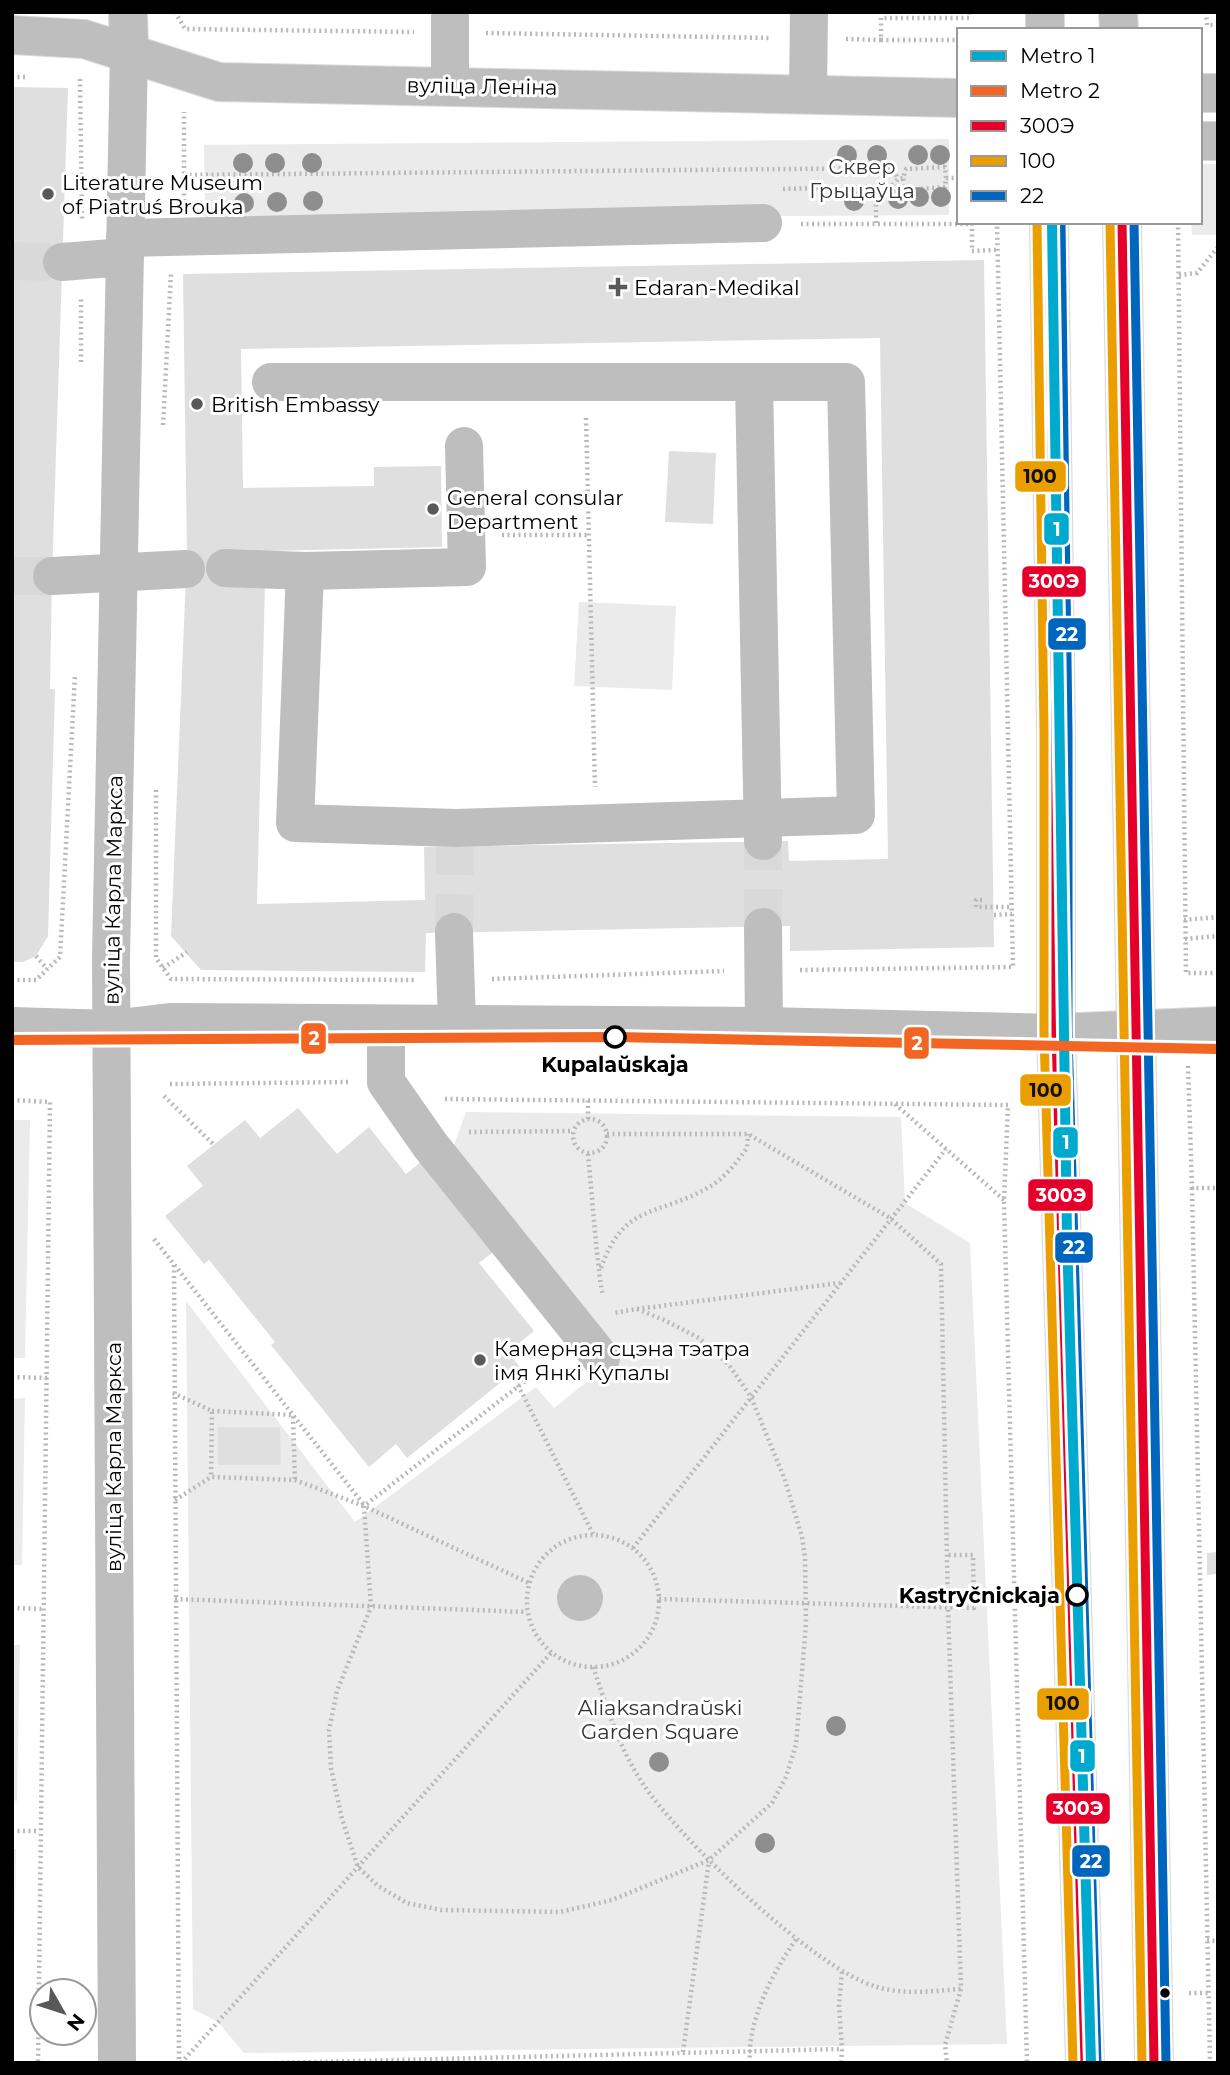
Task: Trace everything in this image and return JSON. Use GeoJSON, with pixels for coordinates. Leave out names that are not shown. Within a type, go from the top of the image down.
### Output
{"type":"FeatureCollection","features":[{"type":"Feature","properties":{"kind":"main road","name":"вуліца Карла Маркса"},"geometry":{"type":"LineString","coordinates":[[117,2063],[111,1029],[128,12]]}},
{"type":"Feature","properties":{"kind":"main road"},"geometry":{"type":"LineString","coordinates":[[450,22],[450,85]]}},
{"type":"Feature","properties":{"kind":"main road"},"geometry":{"type":"LineString","coordinates":[[808,93],[809,26]]}},
{"type":"Feature","properties":{"kind":"main road","name":"вуліца Леніна"},"geometry":{"type":"LineString","coordinates":[[12,35],[85,39],[219,82],[957,97]]}},
{"type":"Feature","properties":{"kind":"main road"},"geometry":{"type":"LineString","coordinates":[[72,261],[124,248],[763,223]]}},
{"type":"Feature","properties":{"kind":"main road"},"geometry":{"type":"LineString","coordinates":[[1049,224],[1056,732],[1056,1032],[1085,2063]]}},
{"type":"Feature","properties":{"kind":"main road"},"geometry":{"type":"LineString","coordinates":[[1122,224],[1154,2063]]}},
{"type":"Feature","properties":{"kind":"main road"},"geometry":{"type":"LineString","coordinates":[[271,382],[846,382],[856,815],[763,829],[596,823],[455,837],[295,823],[304,571]]}},
{"type":"Feature","properties":{"kind":"main road"},"geometry":{"type":"LineString","coordinates":[[754,383],[763,829]]}},
{"type":"Feature","properties":{"kind":"main road"},"geometry":{"type":"LineString","coordinates":[[225,568],[304,571],[467,567],[464,446]]}},
{"type":"Feature","properties":{"kind":"main road"},"geometry":{"type":"LineString","coordinates":[[52,576],[187,569]]}},
{"type":"Feature","properties":{"kind":"main road"},"geometry":{"type":"LineString","coordinates":[[763,927],[764,1026]]}},
{"type":"Feature","properties":{"kind":"main road"},"geometry":{"type":"LineString","coordinates":[[454,932],[457,1025]]}},
{"type":"Feature","properties":{"kind":"main road"},"geometry":{"type":"LineString","coordinates":[[12,1026],[111,1029],[170,1022],[764,1026],[1056,1032],[1218,1026]]}},
{"type":"Feature","properties":{"kind":"main road"},"geometry":{"type":"LineString","coordinates":[[386,1025],[386,1082],[390,1129],[417,1165]]}},
{"type":"Feature","properties":{"kind":"main road"},"geometry":{"type":"LineString","coordinates":[[386,1082],[430,1145],[592,1347]]}},
{"type":"Feature","properties":{"kind":"path"},"geometry":{"type":"LineString","coordinates":[[175,12],[185,29],[450,22],[809,26],[881,40],[955,40]]}},
{"type":"Feature","properties":{"kind":"path"},"geometry":{"type":"LineString","coordinates":[[881,40],[881,18],[969,18],[969,12]]}},
{"type":"Feature","properties":{"kind":"path"},"geometry":{"type":"LineString","coordinates":[[1206,12],[1207,26],[1218,25]]}},
{"type":"Feature","properties":{"kind":"path"},"geometry":{"type":"LineString","coordinates":[[12,77],[26,77]]}},
{"type":"Feature","properties":{"kind":"path"},"geometry":{"type":"LineString","coordinates":[[68,78],[82,79],[72,261],[81,371]]}},
{"type":"Feature","properties":{"kind":"path"},"geometry":{"type":"LineString","coordinates":[[184,111],[184,199]]}},
{"type":"Feature","properties":{"kind":"path"},"geometry":{"type":"LineString","coordinates":[[945,167],[946,178],[945,187],[905,190],[903,178],[906,169],[945,167]]}},
{"type":"Feature","properties":{"kind":"path"},"geometry":{"type":"LineString","coordinates":[[184,175],[888,168],[894,171],[898,179],[903,178]]}},
{"type":"Feature","properties":{"kind":"path"},"geometry":{"type":"LineString","coordinates":[[946,178],[957,178]]}},
{"type":"Feature","properties":{"kind":"path"},"geometry":{"type":"LineString","coordinates":[[876,188],[876,224]]}},
{"type":"Feature","properties":{"kind":"path"},"geometry":{"type":"LineString","coordinates":[[763,223],[957,223]]}},
{"type":"Feature","properties":{"kind":"path"},"geometry":{"type":"LineString","coordinates":[[972,224],[972,251],[997,250]]}},
{"type":"Feature","properties":{"kind":"path"},"geometry":{"type":"LineString","coordinates":[[997,224],[1013,967]]}},
{"type":"Feature","properties":{"kind":"path"},"geometry":{"type":"LineString","coordinates":[[1178,224],[1186,973],[1218,973]]}},
{"type":"Feature","properties":{"kind":"path"},"geometry":{"type":"LineString","coordinates":[[1179,275],[1197,273],[1218,247]]}},
{"type":"Feature","properties":{"kind":"path"},"geometry":{"type":"LineString","coordinates":[[585,383],[596,823]]}},
{"type":"Feature","properties":{"kind":"path"},"geometry":{"type":"LineString","coordinates":[[466,534],[589,536]]}},
{"type":"Feature","properties":{"kind":"path"},"geometry":{"type":"LineString","coordinates":[[12,980],[36,980],[60,957],[75,671]]}},
{"type":"Feature","properties":{"kind":"path"},"geometry":{"type":"LineString","coordinates":[[982,900],[976,900],[976,907],[1012,906]]}},
{"type":"Feature","properties":{"kind":"path"},"geometry":{"type":"LineString","coordinates":[[994,915],[1012,914]]}},
{"type":"Feature","properties":{"kind":"path"},"geometry":{"type":"LineString","coordinates":[[1184,920],[1218,917]]}},
{"type":"Feature","properties":{"kind":"path"},"geometry":{"type":"LineString","coordinates":[[1185,939],[1218,936]]}},
{"type":"Feature","properties":{"kind":"path"},"geometry":{"type":"LineString","coordinates":[[163,968],[187,952]]}},
{"type":"Feature","properties":{"kind":"path"},"geometry":{"type":"LineString","coordinates":[[36,956],[47,969]]}},
{"type":"Feature","properties":{"kind":"path"},"geometry":{"type":"LineString","coordinates":[[1188,1066],[1206,1993],[1210,2063]]}},
{"type":"Feature","properties":{"kind":"path"},"geometry":{"type":"LineString","coordinates":[[170,1084],[386,1082]]}},
{"type":"Feature","properties":{"kind":"path"},"geometry":{"type":"LineString","coordinates":[[164,1096],[214,1145]]}},
{"type":"Feature","properties":{"kind":"path"},"geometry":{"type":"LineString","coordinates":[[442,1099],[1008,1105],[1004,1200],[1027,2063]]}},
{"type":"Feature","properties":{"kind":"path"},"geometry":{"type":"LineString","coordinates":[[12,1100],[50,1102],[38,2063]]}},
{"type":"Feature","properties":{"kind":"path"},"geometry":{"type":"LineString","coordinates":[[588,1100],[588,1119]]}},
{"type":"Feature","properties":{"kind":"path"},"geometry":{"type":"LineString","coordinates":[[894,1104],[1004,1200]]}},
{"type":"Feature","properties":{"kind":"path"},"geometry":{"type":"LineString","coordinates":[[588,1154],[603,1147],[607,1133],[602,1123],[588,1119],[577,1124],[573,1131],[575,1145],[588,1154],[601,1268],[600,1290],[618,1310]]}},
{"type":"Feature","properties":{"kind":"path"},"geometry":{"type":"LineString","coordinates":[[458,1132],[573,1131]]}},
{"type":"Feature","properties":{"kind":"path"},"geometry":{"type":"LineString","coordinates":[[607,1133],[748,1134],[890,1219],[941,1264],[948,1608],[961,1989],[945,2045],[947,2063]]}},
{"type":"Feature","properties":{"kind":"path"},"geometry":{"type":"LineString","coordinates":[[601,1268],[608,1247],[630,1220],[711,1186],[747,1148],[748,1134]]}},
{"type":"Feature","properties":{"kind":"path"},"geometry":{"type":"LineString","coordinates":[[633,1548],[946,1149]]}},
{"type":"Feature","properties":{"kind":"path"},"geometry":{"type":"LineString","coordinates":[[1192,1188],[1218,1188]]}},
{"type":"Feature","properties":{"kind":"path"},"geometry":{"type":"LineString","coordinates":[[154,1239],[364,1506],[371,1607],[337,1691],[329,1730],[331,1768],[342,1819],[358,1867],[379,1886],[407,1903],[441,1910],[560,1912],[612,1900],[709,1860],[772,1802],[786,1777],[796,1745],[806,1604],[805,1557],[795,1509],[751,1397],[729,1365],[699,1338],[637,1309]]}},
{"type":"Feature","properties":{"kind":"path"},"geometry":{"type":"LineString","coordinates":[[174,1265],[180,2063]]}},
{"type":"Feature","properties":{"kind":"path"},"geometry":{"type":"LineString","coordinates":[[618,1310],[841,1283]]}},
{"type":"Feature","properties":{"kind":"path"},"geometry":{"type":"LineString","coordinates":[[592,1347],[618,1310]]}},
{"type":"Feature","properties":{"kind":"path"},"geometry":{"type":"LineString","coordinates":[[12,1377],[47,1378]]}},
{"type":"Feature","properties":{"kind":"path"},"geometry":{"type":"LineString","coordinates":[[364,1506],[529,1378]]}},
{"type":"Feature","properties":{"kind":"path"},"geometry":{"type":"LineString","coordinates":[[518,1385],[593,1534]]}},
{"type":"Feature","properties":{"kind":"path"},"geometry":{"type":"LineString","coordinates":[[173,1393],[212,1411],[293,1415]]}},
{"type":"Feature","properties":{"kind":"path"},"geometry":{"type":"LineString","coordinates":[[211,1477],[212,1411]]}},
{"type":"Feature","properties":{"kind":"path"},"geometry":{"type":"LineString","coordinates":[[293,1415],[295,1480]]}},
{"type":"Feature","properties":{"kind":"path"},"geometry":{"type":"LineString","coordinates":[[174,1501],[211,1477],[295,1480],[364,1506],[529,1583]]}},
{"type":"Feature","properties":{"kind":"path"},"geometry":{"type":"LineString","coordinates":[[593,1534],[607,1536],[633,1548],[652,1570],[659,1599],[655,1625],[640,1647],[619,1662],[593,1667],[578,1666],[551,1653],[536,1635],[527,1612],[529,1583],[542,1558],[553,1548],[572,1538],[593,1534]]}},
{"type":"Feature","properties":{"kind":"path"},"geometry":{"type":"LineString","coordinates":[[659,1599],[974,1608],[973,1555],[948,1555]]}},
{"type":"Feature","properties":{"kind":"path"},"geometry":{"type":"LineString","coordinates":[[175,1599],[527,1612]]}},
{"type":"Feature","properties":{"kind":"path"},"geometry":{"type":"LineString","coordinates":[[12,1608],[43,1609]]}},
{"type":"Feature","properties":{"kind":"path"},"geometry":{"type":"LineString","coordinates":[[180,2063],[551,1653]]}},
{"type":"Feature","properties":{"kind":"path"},"geometry":{"type":"LineString","coordinates":[[593,1667],[618,1738],[643,1784],[709,1860],[797,1938],[842,1972],[876,1987],[907,1992],[961,1989]]}},
{"type":"Feature","properties":{"kind":"path"},"geometry":{"type":"LineString","coordinates":[[12,1831],[39,1831]]}},
{"type":"Feature","properties":{"kind":"path"},"geometry":{"type":"LineString","coordinates":[[683,2052],[709,1860]]}},
{"type":"Feature","properties":{"kind":"path"},"geometry":{"type":"LineString","coordinates":[[750,2063],[749,2053],[762,2001],[775,1969],[797,1938]]}},
{"type":"Feature","properties":{"kind":"path"},"geometry":{"type":"LineString","coordinates":[[1207,1940],[1218,1941]]}},
{"type":"Feature","properties":{"kind":"path"},"geometry":{"type":"LineString","coordinates":[[841,2063],[839,2005],[842,1972]]}},
{"type":"Feature","properties":{"kind":"path"},"geometry":{"type":"LineString","coordinates":[[276,2063],[842,2049]]}},
{"type":"Feature","properties":{"kind":"green space","name":"Сквер Грыцаўца"},"geometry":{"type":"Polygon","coordinates":[[[949,139],[949,215],[205,220],[204,145],[949,139]]]}},
{"type":"Feature","properties":{"kind":"green space"},"geometry":{"type":"Polygon","coordinates":[[[1202,164],[1218,164],[1218,235],[1192,235],[1191,224],[1202,224],[1202,164]]]}},
{"type":"Feature","properties":{"kind":"green space"},"geometry":{"type":"Polygon","coordinates":[[[579,602],[676,606],[672,690],[574,686],[579,602]]]}},
{"type":"Feature","properties":{"kind":"green space","name":"Aliaksandraŭski Garden Square"},"geometry":{"type":"Polygon","coordinates":[[[466,1112],[901,1117],[905,1203],[970,1243],[1007,2044],[244,2053],[218,2022],[193,2009],[186,1301],[355,1522],[536,1387],[554,1408],[619,1356],[453,1148],[466,1112]]]}},
{"type":"Feature","properties":{"kind":"green space"},"geometry":{"type":"Polygon","coordinates":[[[12,1120],[30,1120],[25,1358],[12,1358],[12,1120]]]}},
{"type":"Feature","properties":{"kind":"green space"},"geometry":{"type":"Polygon","coordinates":[[[25,1398],[22,1565],[12,1565],[12,1399],[25,1398]]]}},
{"type":"Feature","properties":{"kind":"green space"},"geometry":{"type":"Polygon","coordinates":[[[12,1645],[20,1645],[17,1801],[12,1800],[12,1645]]]}},
{"type":"Feature","properties":{"kind":"green space"},"geometry":{"type":"Polygon","coordinates":[[[12,1849],[16,1849],[12,2063],[12,1849]]]}},
{"type":"Feature","properties":{"kind":"shaded area"},"geometry":{"type":"Polygon","coordinates":[[[580,1575],[597,1581],[603,1598],[597,1615],[580,1621],[563,1615],[557,1598],[563,1581],[580,1575]]]}},
{"type":"Feature","properties":{"kind":"building"},"geometry":{"type":"Polygon","coordinates":[[[12,87],[68,88],[52,576],[50,689],[55,689],[48,936],[36,956],[23,962],[12,962],[12,87]]]}},
{"type":"Feature","properties":{"kind":"building"},"geometry":{"type":"Polygon","coordinates":[[[984,260],[994,947],[790,951],[790,926],[426,933],[425,972],[201,970],[171,936],[187,552],[183,274],[984,260]],[[880,338],[241,349],[243,488],[374,486],[374,467],[441,466],[442,547],[226,552],[265,585],[257,904],[425,900],[424,847],[788,841],[789,861],[888,859],[880,338]]]}},
{"type":"Feature","properties":{"kind":"building"},"geometry":{"type":"Polygon","coordinates":[[[669,451],[716,453],[713,524],[665,522],[669,451]]]}},
{"type":"Feature","properties":{"kind":"building"},"geometry":{"type":"Polygon","coordinates":[[[298,1108],[337,1154],[369,1127],[406,1174],[427,1157],[500,1247],[479,1263],[534,1331],[508,1352],[520,1367],[407,1458],[396,1444],[369,1467],[271,1345],[275,1342],[209,1260],[204,1264],[165,1216],[203,1186],[187,1166],[245,1120],[260,1138],[298,1108]]]}},
{"type":"Feature","properties":{"kind":"building"},"geometry":{"type":"Polygon","coordinates":[[[218,1427],[280,1427],[281,1465],[218,1465],[218,1427]]]}},
{"type":"Feature","properties":{"kind":"building"},"geometry":{"type":"Polygon","coordinates":[[[1218,1552],[1218,1574],[1207,1575],[1207,1553],[1218,1552]]]}},
{"type":"Feature","properties":{"kind":"tunnel"},"geometry":{"type":"LineString","coordinates":[[12,261],[62,262]]}},
{"type":"Feature","properties":{"kind":"tunnel"},"geometry":{"type":"LineString","coordinates":[[12,576],[52,576]]}},
{"type":"Feature","properties":{"kind":"tunnel"},"geometry":{"type":"LineString","coordinates":[[763,841],[763,927]]}},
{"type":"Feature","properties":{"kind":"tunnel"},"geometry":{"type":"LineString","coordinates":[[454,932],[455,847]]}},
{"type":"Feature","properties":{"kind":"metro line","name":"1"},"geometry":{"type":"LineString","coordinates":[[1052,224],[1067,1235],[1091,2063]]}},
{"type":"Feature","properties":{"kind":"metro line","name":"2"},"geometry":{"type":"LineString","coordinates":[[12,1040],[615,1037],[1218,1049]]}},
{"type":"Feature","properties":{"kind":"transit line","name":"100"},"geometry":{"type":"LineString","coordinates":[[1037,224],[1044,732],[1044,1033],[1073,2063]]}},
{"type":"Feature","properties":{"kind":"transit line","name":"300Э"},"geometry":{"type":"LineString","coordinates":[[1049,224],[1056,732],[1056,1033],[1085,2063]]}},
{"type":"Feature","properties":{"kind":"transit line","name":"22"},"geometry":{"type":"LineString","coordinates":[[1061,224],[1068,732],[1068,1033],[1097,2063]]}},
{"type":"Feature","properties":{"kind":"transit line","name":"100"},"geometry":{"type":"LineString","coordinates":[[1110,224],[1142,2063]]}},
{"type":"Feature","properties":{"kind":"transit line","name":"300Э"},"geometry":{"type":"LineString","coordinates":[[1122,224],[1154,2063]]}},
{"type":"Feature","properties":{"kind":"transit line","name":"22"},"geometry":{"type":"LineString","coordinates":[[1134,224],[1166,2063]]}},
{"type":"Feature","properties":{"kind":"place","name":"Literature Museum of Piatruś Brouka"},"geometry":{"type":"Point","coordinates":[48,194]}},
{"type":"Feature","properties":{"kind":"place","name":"Edaran-Medikal"},"geometry":{"type":"Point","coordinates":[618,287]}},
{"type":"Feature","properties":{"kind":"place","name":"British Embassy"},"geometry":{"type":"Point","coordinates":[197,404]}},
{"type":"Feature","properties":{"kind":"place","name":"General consular Department"},"geometry":{"type":"Point","coordinates":[433,509]}},
{"type":"Feature","properties":{"kind":"place","name":"Kupalaŭskaja"},"geometry":{"type":"Point","coordinates":[615,1037]}},
{"type":"Feature","properties":{"kind":"place","name":"Камерная сцэна тэатра імя Янкі Купалы"},"geometry":{"type":"Point","coordinates":[480,1360]}},
{"type":"Feature","properties":{"kind":"place","name":"Kastryčnickaja"},"geometry":{"type":"Point","coordinates":[1077,1595]}}]}
